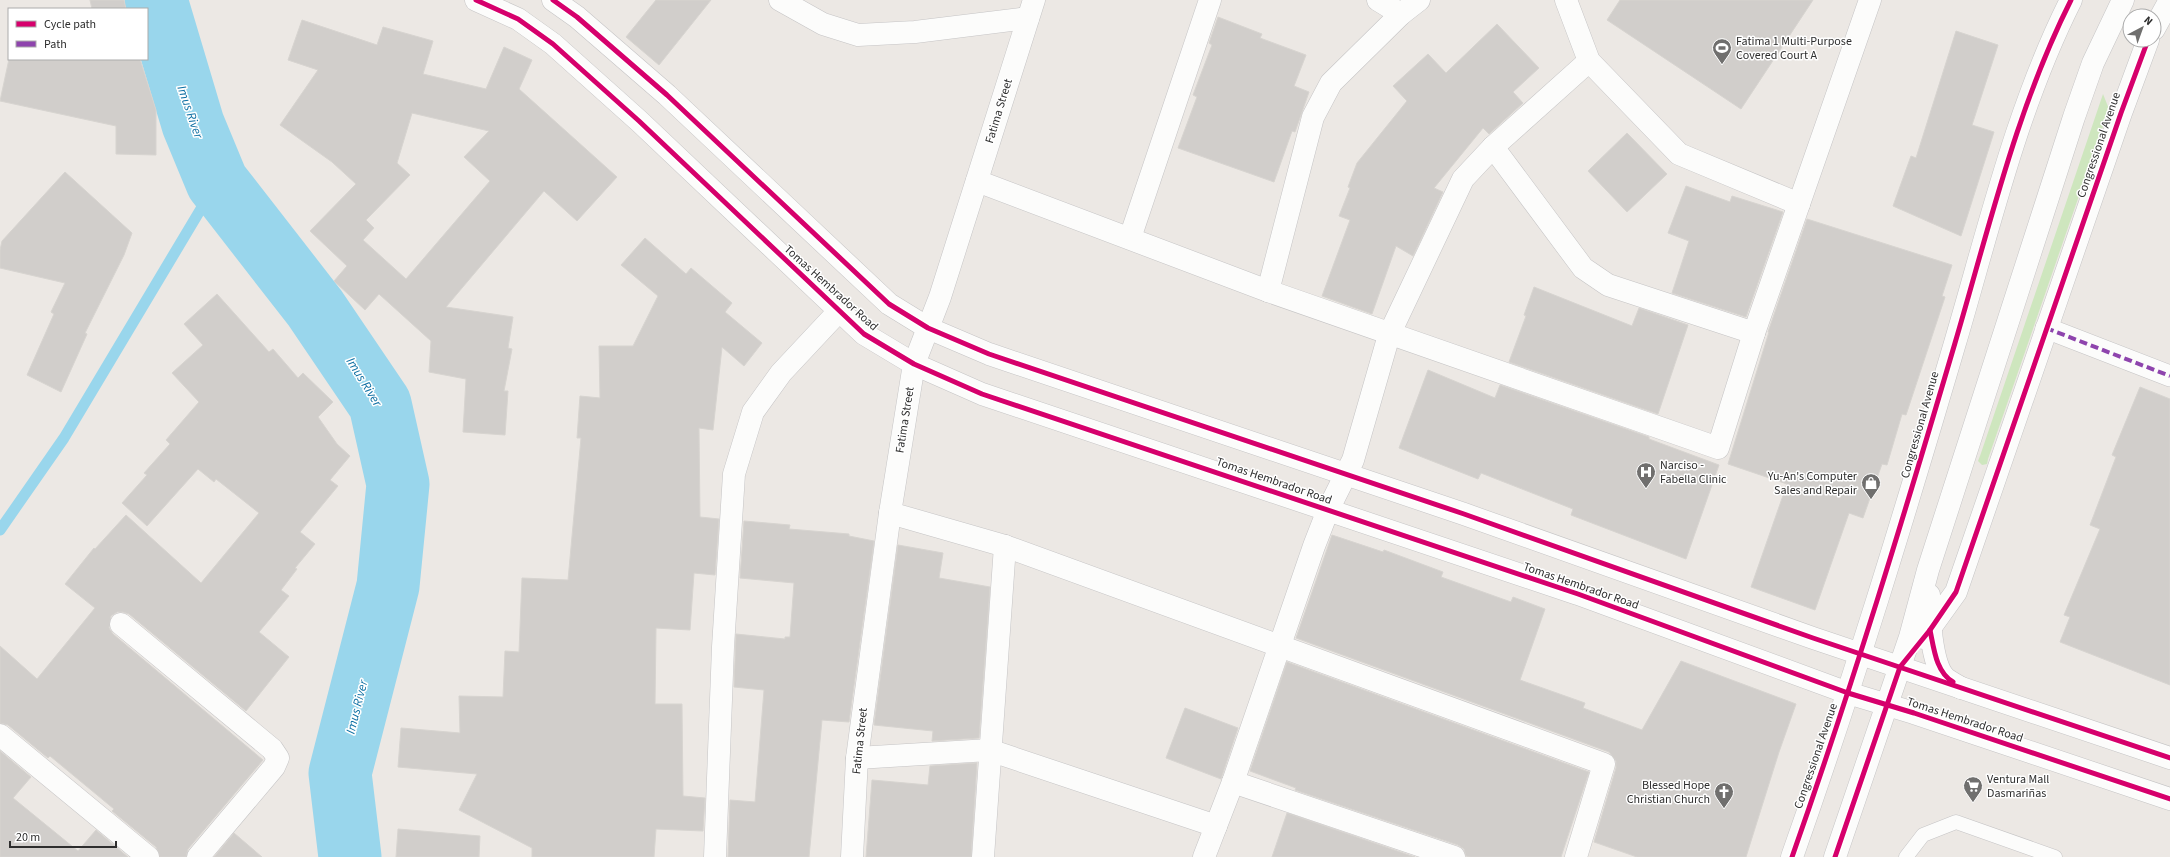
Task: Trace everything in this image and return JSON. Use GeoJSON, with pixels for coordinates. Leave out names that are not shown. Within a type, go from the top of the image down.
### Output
{"type":"FeatureCollection","features":[{"type":"Feature","properties":{"kind":"street","name":"Tomas Hembrador Road"},"geometry":{"type":"LineString","coordinates":[[476,0],[518,19],[553,44],[639,121],[864,334],[914,364],[982,394],[1578,594],[1848,693],[2170,799]]}},
{"type":"Feature","properties":{"kind":"street"},"geometry":{"type":"LineString","coordinates":[[553,0],[577,17],[667,95],[889,304],[928,328],[989,354],[1464,514],[1861,654],[2170,758]]}},
{"type":"Feature","properties":{"kind":"street"},"geometry":{"type":"LineString","coordinates":[[780,0],[823,24],[858,35],[915,32],[1031,9]]}},
{"type":"Feature","properties":{"kind":"street"},"geometry":{"type":"LineString","coordinates":[[1130,238],[1210,0]]}},
{"type":"Feature","properties":{"kind":"street"},"geometry":{"type":"LineString","coordinates":[[1378,0],[1401,14]]}},
{"type":"Feature","properties":{"kind":"street"},"geometry":{"type":"LineString","coordinates":[[1268,291],[1313,117],[1332,83],[1401,14],[1419,0]]}},
{"type":"Feature","properties":{"kind":"street"},"geometry":{"type":"LineString","coordinates":[[1566,0],[1588,61],[1679,154],[1799,204]]}},
{"type":"Feature","properties":{"kind":"street"},"geometry":{"type":"LineString","coordinates":[[977,181],[1389,335],[1718,448],[1754,333],[1870,0]]}},
{"type":"Feature","properties":{"kind":"street","name":"Congressional Avenue"},"geometry":{"type":"LineString","coordinates":[[1792,857],[1885,581],[2026,103],[2071,0]]}},
{"type":"Feature","properties":{"kind":"street","name":"Congressional Avenue"},"geometry":{"type":"LineString","coordinates":[[1835,857],[1910,637],[1928,570],[2074,117],[2093,63],[2122,0]]}},
{"type":"Feature","properties":{"kind":"street"},"geometry":{"type":"LineString","coordinates":[[2162,15],[2170,0]]}},
{"type":"Feature","properties":{"kind":"street","name":"Fatima Street"},"geometry":{"type":"LineString","coordinates":[[852,857],[857,758],[890,513],[914,364],[940,297],[1031,9]]}},
{"type":"Feature","properties":{"kind":"street","name":"Congressional Avenue"},"geometry":{"type":"LineString","coordinates":[[1900,667],[1930,630],[1956,592],[2128,91],[2145,48]]}},
{"type":"Feature","properties":{"kind":"street"},"geometry":{"type":"LineString","coordinates":[[1204,857],[1233,782],[1328,510],[1353,460],[1389,335],[1463,179],[1493,147],[1588,61]]}},
{"type":"Feature","properties":{"kind":"street"},"geometry":{"type":"LineString","coordinates":[[1493,147],[1583,268],[1608,285],[1754,333]]}},
{"type":"Feature","properties":{"kind":"street"},"geometry":{"type":"LineString","coordinates":[[715,857],[723,647],[734,474],[753,412],[782,373],[839,311]]}},
{"type":"Feature","properties":{"kind":"street"},"geometry":{"type":"LineString","coordinates":[[2046,328],[2170,376]]}},
{"type":"Feature","properties":{"kind":"street"},"geometry":{"type":"LineString","coordinates":[[890,513],[1005,546],[1604,764],[1576,857]]}},
{"type":"Feature","properties":{"kind":"street"},"geometry":{"type":"LineString","coordinates":[[983,857],[989,750],[1005,546]]}},
{"type":"Feature","properties":{"kind":"street"},"geometry":{"type":"LineString","coordinates":[[1928,570],[1930,630],[1938,664],[1944,677],[1961,688]]}},
{"type":"Feature","properties":{"kind":"street"},"geometry":{"type":"LineString","coordinates":[[121,624],[272,749],[278,758],[274,767],[198,857]]}},
{"type":"Feature","properties":{"kind":"street"},"geometry":{"type":"LineString","coordinates":[[0,735],[148,857]]}},
{"type":"Feature","properties":{"kind":"street"},"geometry":{"type":"LineString","coordinates":[[857,758],[989,750],[1216,826]]}},
{"type":"Feature","properties":{"kind":"street"},"geometry":{"type":"LineString","coordinates":[[1233,782],[1443,855]]}},
{"type":"Feature","properties":{"kind":"lane"},"geometry":{"type":"LineString","coordinates":[[1906,857],[1924,835],[1956,822],[2055,857]]}},
{"type":"Feature","properties":{"kind":"green space"},"geometry":{"type":"Polygon","coordinates":[[[2103,94],[2109,109],[1987,464],[1982,465],[1978,461],[2103,94]]]}},
{"type":"Feature","properties":{"kind":"building"},"geometry":{"type":"Polygon","coordinates":[[[90,0],[124,0],[126,8],[92,8],[90,0]]]}},
{"type":"Feature","properties":{"kind":"building"},"geometry":{"type":"Polygon","coordinates":[[[656,0],[711,0],[659,65],[626,37],[656,0]]]}},
{"type":"Feature","properties":{"kind":"building","name":"Fatima 1 Multi-Purpose Covered Court A"},"geometry":{"type":"Polygon","coordinates":[[[1620,0],[1813,0],[1741,109],[1607,20],[1620,0]]]}},
{"type":"Feature","properties":{"kind":"building"},"geometry":{"type":"Polygon","coordinates":[[[1218,17],[1262,34],[1260,38],[1306,55],[1294,86],[1309,92],[1295,132],[1292,131],[1274,182],[1178,148],[1197,97],[1193,95],[1212,45],[1209,43],[1218,17]]]}},
{"type":"Feature","properties":{"kind":"building"},"geometry":{"type":"Polygon","coordinates":[[[302,20],[377,45],[383,27],[433,41],[423,74],[486,89],[504,47],[532,60],[519,89],[617,177],[577,221],[544,191],[446,307],[513,317],[508,348],[512,349],[504,391],[508,391],[505,435],[463,432],[466,379],[429,372],[431,341],[379,294],[365,310],[334,281],[347,266],[310,231],[356,184],[332,162],[280,125],[318,70],[288,60],[302,20]],[[412,113],[397,163],[410,175],[366,220],[374,228],[363,240],[406,279],[490,181],[464,157],[489,131],[412,113]]]}},
{"type":"Feature","properties":{"kind":"building"},"geometry":{"type":"Polygon","coordinates":[[[1497,24],[1539,68],[1513,92],[1523,103],[1489,134],[1483,128],[1434,188],[1443,192],[1413,256],[1396,246],[1372,314],[1322,296],[1350,220],[1339,216],[1350,188],[1348,187],[1357,163],[1407,101],[1393,86],[1428,54],[1446,73],[1497,24]]]}},
{"type":"Feature","properties":{"kind":"building"},"geometry":{"type":"Polygon","coordinates":[[[1956,31],[1998,45],[1972,125],[1994,132],[1961,236],[1893,206],[1911,156],[1916,158],[1956,31]]]}},
{"type":"Feature","properties":{"kind":"building"},"geometry":{"type":"Polygon","coordinates":[[[9,60],[140,60],[156,110],[156,155],[116,154],[116,126],[0,101],[9,60]]]}},
{"type":"Feature","properties":{"kind":"building"},"geometry":{"type":"Polygon","coordinates":[[[1627,133],[1667,174],[1627,212],[1588,171],[1627,133]]]}},
{"type":"Feature","properties":{"kind":"building"},"geometry":{"type":"Polygon","coordinates":[[[65,172],[132,233],[124,255],[85,333],[87,334],[61,392],[27,375],[54,314],[51,312],[65,283],[0,268],[0,250],[2,241],[65,172]]]}},
{"type":"Feature","properties":{"kind":"building"},"geometry":{"type":"Polygon","coordinates":[[[1686,186],[1730,202],[1732,196],[1783,212],[1746,317],[1672,293],[1689,241],[1668,233],[1686,186]]]}},
{"type":"Feature","properties":{"kind":"building"},"geometry":{"type":"Polygon","coordinates":[[[1807,219],[1952,265],[1942,296],[1945,297],[1906,415],[1902,414],[1887,465],[1882,464],[1863,518],[1849,513],[1815,610],[1751,587],[1787,484],[1728,464],[1768,332],[1807,219]]]}},
{"type":"Feature","properties":{"kind":"building"},"geometry":{"type":"Polygon","coordinates":[[[645,238],[686,274],[691,268],[732,303],[725,312],[762,343],[744,366],[722,347],[713,430],[699,428],[700,517],[719,519],[715,575],[694,573],[690,630],[656,628],[655,704],[682,704],[683,796],[705,798],[703,831],[656,829],[654,857],[532,857],[532,848],[459,810],[477,774],[398,767],[401,728],[460,733],[459,696],[503,697],[505,651],[519,652],[522,578],[568,580],[581,438],[577,438],[580,396],[600,398],[599,346],[633,346],[658,296],[621,265],[645,238]]]}},
{"type":"Feature","properties":{"kind":"building"},"geometry":{"type":"Polygon","coordinates":[[[1534,287],[1632,326],[1639,308],[1688,325],[1658,414],[1509,362],[1526,316],[1524,315],[1534,287]]]}},
{"type":"Feature","properties":{"kind":"building"},"geometry":{"type":"Polygon","coordinates":[[[217,294],[269,352],[273,349],[298,378],[303,373],[333,402],[318,417],[337,444],[350,456],[330,480],[338,486],[300,532],[315,544],[295,568],[297,569],[281,590],[289,596],[259,632],[289,657],[246,711],[129,614],[117,612],[111,616],[109,628],[113,634],[263,760],[188,849],[186,857],[160,857],[156,847],[112,811],[114,809],[50,756],[48,758],[8,725],[0,723],[0,646],[37,679],[95,608],[65,584],[94,548],[95,549],[126,515],[201,583],[259,513],[216,479],[214,482],[198,469],[147,526],[122,503],[147,475],[144,473],[170,444],[166,440],[199,402],[172,373],[203,345],[184,324],[217,294]]]}},
{"type":"Feature","properties":{"kind":"building"},"geometry":{"type":"Polygon","coordinates":[[[1428,370],[1495,398],[1500,385],[1649,437],[1649,439],[1719,465],[1686,559],[1571,515],[1573,509],[1481,473],[1478,479],[1399,448],[1428,370]]]}},
{"type":"Feature","properties":{"kind":"building"},"geometry":{"type":"Polygon","coordinates":[[[2140,387],[2170,399],[2170,685],[2060,642],[2070,617],[2064,615],[2100,529],[2090,525],[2116,457],[2112,455],[2140,387]]]}},
{"type":"Feature","properties":{"kind":"building"},"geometry":{"type":"Polygon","coordinates":[[[744,521],[790,525],[789,529],[849,534],[849,536],[874,541],[849,722],[822,720],[809,857],[728,857],[730,800],[755,802],[764,690],[734,687],[736,634],[785,639],[785,637],[790,637],[794,583],[740,578],[744,521]]]}},
{"type":"Feature","properties":{"kind":"building"},"geometry":{"type":"Polygon","coordinates":[[[1332,535],[1383,552],[1384,550],[1443,572],[1441,577],[1511,602],[1513,597],[1545,609],[1520,680],[1585,703],[1583,708],[1642,730],[1681,661],[1796,704],[1779,752],[1746,857],[1637,857],[1594,842],[1616,768],[1616,761],[1609,752],[1296,638],[1332,535]]]}},
{"type":"Feature","properties":{"kind":"building"},"geometry":{"type":"Polygon","coordinates":[[[898,545],[943,553],[939,578],[990,587],[979,738],[932,741],[933,731],[874,725],[898,545]]]}},
{"type":"Feature","properties":{"kind":"building"},"geometry":{"type":"Polygon","coordinates":[[[1287,662],[1589,772],[1561,857],[1466,856],[1464,849],[1458,845],[1295,790],[1296,788],[1250,771],[1287,662]]]}},
{"type":"Feature","properties":{"kind":"building"},"geometry":{"type":"Polygon","coordinates":[[[1185,708],[1238,728],[1221,779],[1166,758],[1185,708]]]}},
{"type":"Feature","properties":{"kind":"building"},"geometry":{"type":"Polygon","coordinates":[[[0,751],[31,777],[13,798],[78,851],[96,830],[128,857],[0,857],[0,751]]]}},
{"type":"Feature","properties":{"kind":"building"},"geometry":{"type":"Polygon","coordinates":[[[977,763],[971,857],[866,857],[872,780],[928,785],[930,766],[977,763]]]}},
{"type":"Feature","properties":{"kind":"building"},"geometry":{"type":"Polygon","coordinates":[[[1287,813],[1415,857],[1272,857],[1287,813]]]}},
{"type":"Feature","properties":{"kind":"building"},"geometry":{"type":"Polygon","coordinates":[[[398,829],[480,836],[479,857],[396,857],[398,829]]]}},
{"type":"Feature","properties":{"kind":"building"},"geometry":{"type":"Polygon","coordinates":[[[234,833],[262,857],[214,857],[234,833]]]}},
{"type":"Feature","properties":{"kind":"waterway","name":"Imus River"},"geometry":{"type":"LineString","coordinates":[[156,0],[193,124],[217,182],[315,308],[380,404],[398,484],[388,586],[340,773],[350,857]]}},
{"type":"Feature","properties":{"kind":"waterway"},"geometry":{"type":"LineString","coordinates":[[0,530],[64,438],[217,182]]}},
{"type":"Feature","properties":{"kind":"marked path"},"geometry":{"type":"LineString","coordinates":[[2046,328],[2170,376]]}},
{"type":"Feature","properties":{"kind":"cycle path"},"geometry":{"type":"LineString","coordinates":[[476,0],[518,19],[553,44],[639,121],[864,334],[914,364],[982,394],[1578,594],[1848,693],[1914,713],[2170,799]]}},
{"type":"Feature","properties":{"kind":"cycle path"},"geometry":{"type":"LineString","coordinates":[[553,0],[577,17],[667,95],[889,304],[928,328],[989,354],[1464,514],[1813,638],[2170,758]]}},
{"type":"Feature","properties":{"kind":"cycle path"},"geometry":{"type":"LineString","coordinates":[[1792,857],[1836,729],[1897,537],[2006,168],[2035,83],[2071,0]]}},
{"type":"Feature","properties":{"kind":"cycle path"},"geometry":{"type":"LineString","coordinates":[[1835,857],[1900,667],[1930,630],[1956,592],[2121,113],[2145,48]]}},
{"type":"Feature","properties":{"kind":"cycle path"},"geometry":{"type":"LineString","coordinates":[[1930,630],[1939,666],[1947,678],[1953,682]]}},
{"type":"Feature","properties":{"kind":"place","name":"Fatima 1 Multi-Purpose Covered Court A"},"geometry":{"type":"Point","coordinates":[1722,65]}},
{"type":"Feature","properties":{"kind":"place","name":"Narciso - Fabella Clinic"},"geometry":{"type":"Point","coordinates":[1646,489]}},
{"type":"Feature","properties":{"kind":"place","name":"Yu-An's Computer Sales and Repair"},"geometry":{"type":"Point","coordinates":[1871,500]}},
{"type":"Feature","properties":{"kind":"place","name":"Ventura Mall Dasmariñas"},"geometry":{"type":"Point","coordinates":[1973,803]}},
{"type":"Feature","properties":{"kind":"place","name":"Blessed Hope Christian Church"},"geometry":{"type":"Point","coordinates":[1724,809]}}]}
